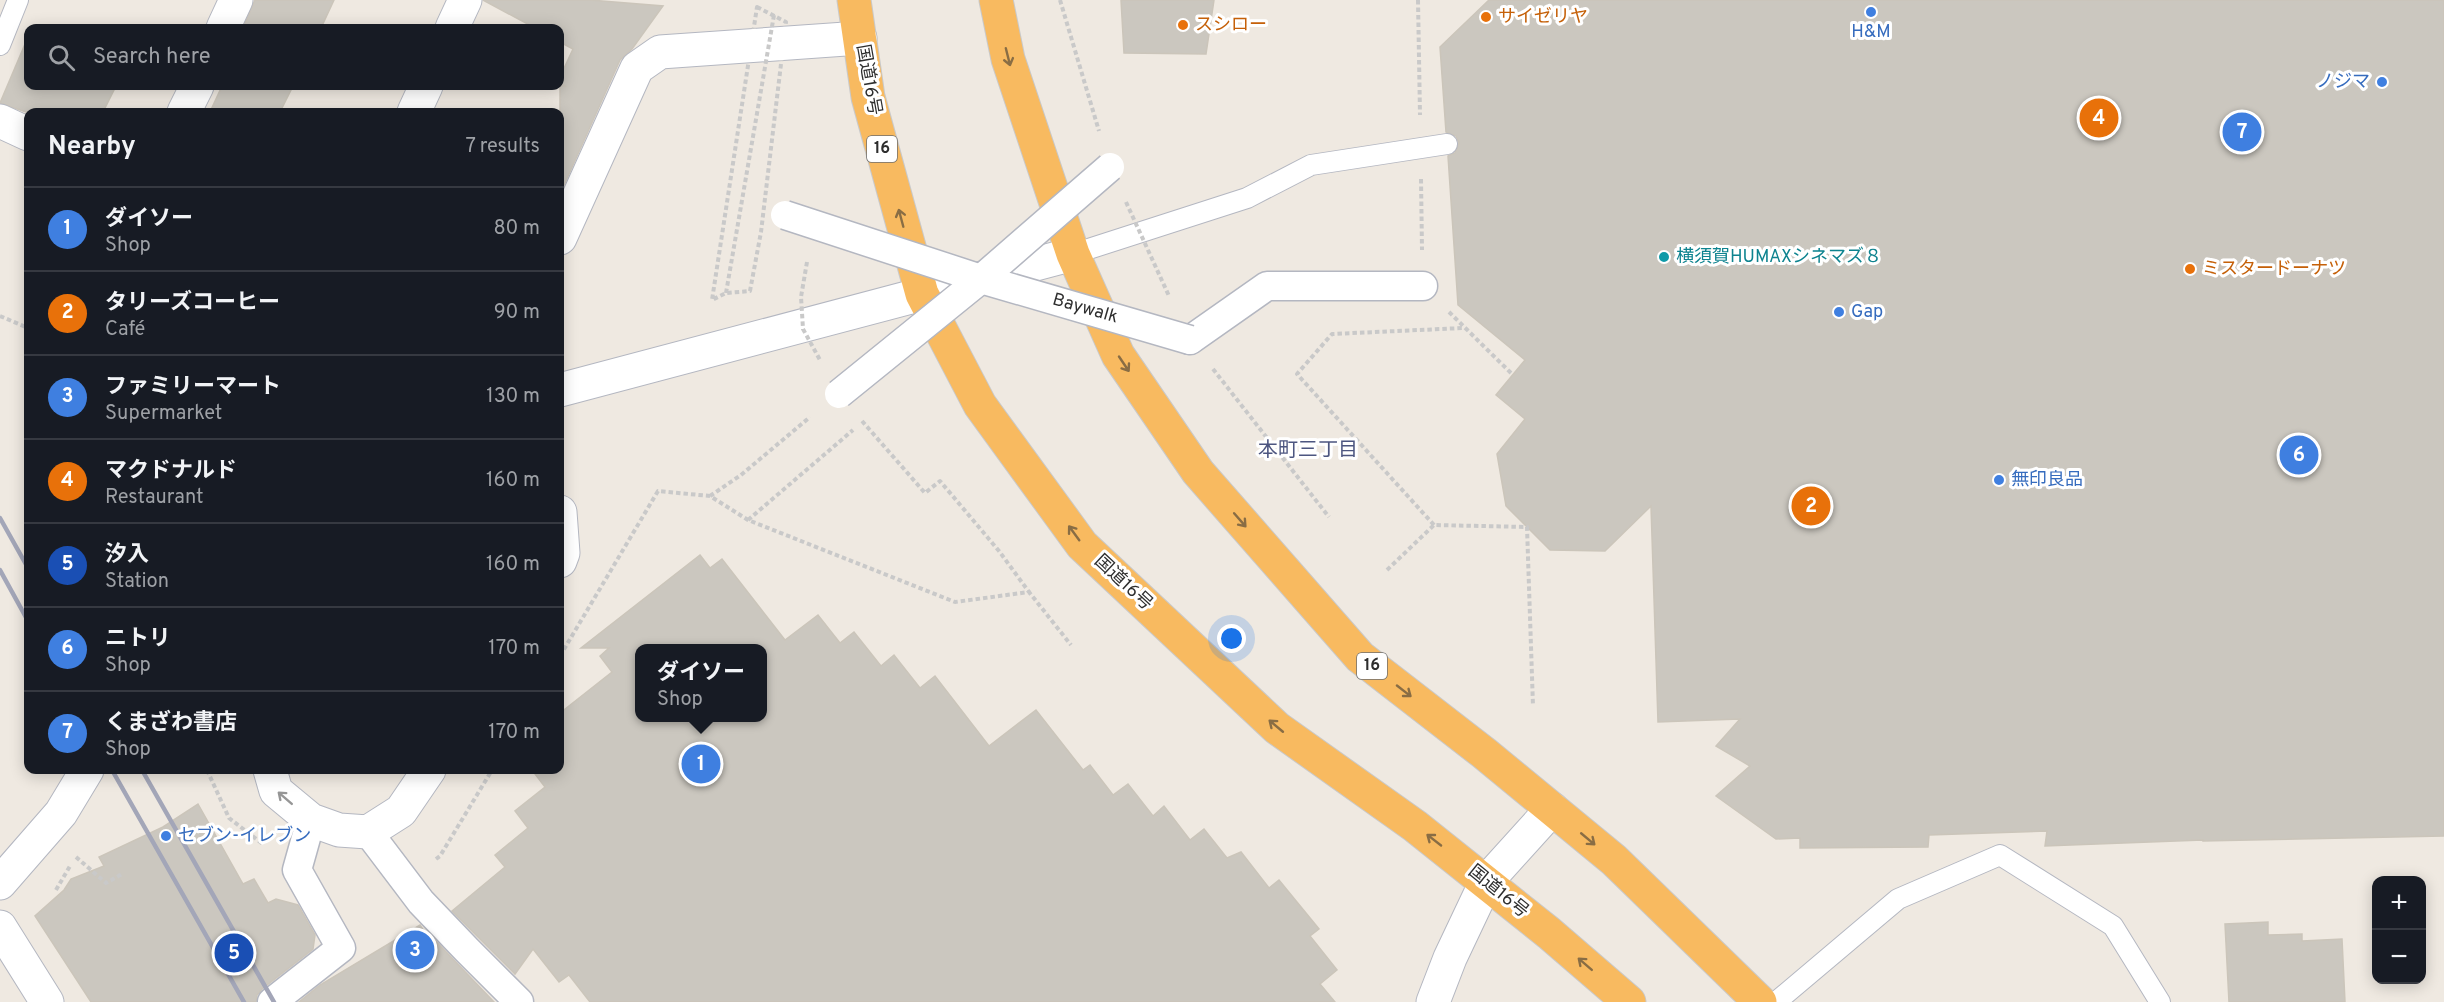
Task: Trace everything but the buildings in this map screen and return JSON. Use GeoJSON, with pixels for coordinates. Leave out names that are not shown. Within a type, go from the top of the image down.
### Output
{"type":"FeatureCollection","features":[{"type":"Feature","properties":{"kind":"highway","name":"国道16号"},"geometry":{"type":"LineString","coordinates":[[854,0],[868,97],[922,294],[980,405],[1082,545],[1277,728],[1416,826],[1549,933],[1629,1002]]}},
{"type":"Feature","properties":{"kind":"highway","name":"16"},"geometry":{"type":"LineString","coordinates":[[996,0],[1008,58],[1073,254],[1118,355],[1198,472],[1360,657],[1614,860],[1760,1002]]}},
{"type":"Feature","properties":{"kind":"street"},"geometry":{"type":"LineString","coordinates":[[225,24],[236,0]]}},
{"type":"Feature","properties":{"kind":"street"},"geometry":{"type":"LineString","coordinates":[[454,24],[465,0]]}},
{"type":"Feature","properties":{"kind":"street"},"geometry":{"type":"LineString","coordinates":[[564,229],[637,68],[660,52],[860,38]]}},
{"type":"Feature","properties":{"kind":"street"},"geometry":{"type":"LineString","coordinates":[[186,108],[194,90]]}},
{"type":"Feature","properties":{"kind":"street"},"geometry":{"type":"LineString","coordinates":[[416,108],[424,90]]}},
{"type":"Feature","properties":{"kind":"street"},"geometry":{"type":"LineString","coordinates":[[0,121],[24,132]]}},
{"type":"Feature","properties":{"kind":"street"},"geometry":{"type":"LineString","coordinates":[[839,393],[981,279],[1110,167]]}},
{"type":"Feature","properties":{"kind":"street","name":"Baywalk"},"geometry":{"type":"LineString","coordinates":[[785,215],[981,279],[1190,340]]}},
{"type":"Feature","properties":{"kind":"street"},"geometry":{"type":"LineString","coordinates":[[564,389],[1073,254]]}},
{"type":"Feature","properties":{"kind":"street"},"geometry":{"type":"LineString","coordinates":[[1190,340],[1267,286],[1423,286]]}},
{"type":"Feature","properties":{"kind":"street"},"geometry":{"type":"LineString","coordinates":[[0,883],[60,813],[84,774]]}},
{"type":"Feature","properties":{"kind":"street"},"geometry":{"type":"LineString","coordinates":[[271,774],[276,791],[311,820],[339,830],[368,832],[401,811],[426,774]]}},
{"type":"Feature","properties":{"kind":"street"},"geometry":{"type":"LineString","coordinates":[[1433,1002],[1450,957],[1486,882],[1552,809]]}},
{"type":"Feature","properties":{"kind":"street"},"geometry":{"type":"LineString","coordinates":[[272,1002],[341,948],[297,870],[311,820]]}},
{"type":"Feature","properties":{"kind":"street"},"geometry":{"type":"LineString","coordinates":[[368,832],[421,902],[519,1002]]}},
{"type":"Feature","properties":{"kind":"street"},"geometry":{"type":"LineString","coordinates":[[0,927],[47,1002]]}},
{"type":"Feature","properties":{"kind":"lane"},"geometry":{"type":"LineString","coordinates":[[0,45],[18,0]]}},
{"type":"Feature","properties":{"kind":"lane"},"geometry":{"type":"LineString","coordinates":[[1073,254],[1247,198],[1311,165],[1447,144]]}},
{"type":"Feature","properties":{"kind":"lane"},"geometry":{"type":"LineString","coordinates":[[1776,1002],[1898,899],[2000,855],[2113,926],[2160,1002]]}},
{"type":"Feature","properties":{"kind":"path"},"geometry":{"type":"LineString","coordinates":[[1060,0],[1110,167],[1190,340],[1329,517]]}},
{"type":"Feature","properties":{"kind":"path"},"geometry":{"type":"LineString","coordinates":[[1418,0],[1420,119]]}},
{"type":"Feature","properties":{"kind":"path"},"geometry":{"type":"LineString","coordinates":[[757,7],[786,22],[759,242],[750,291],[726,293],[712,300],[757,7]]}},
{"type":"Feature","properties":{"kind":"path"},"geometry":{"type":"LineString","coordinates":[[726,293],[774,15]]}},
{"type":"Feature","properties":{"kind":"path"},"geometry":{"type":"LineString","coordinates":[[1421,167],[1423,286],[1512,375]]}},
{"type":"Feature","properties":{"kind":"path"},"geometry":{"type":"LineString","coordinates":[[710,496],[741,475],[839,393],[803,329],[801,297],[813,226]]}},
{"type":"Feature","properties":{"kind":"path"},"geometry":{"type":"LineString","coordinates":[[0,316],[24,326]]}},
{"type":"Feature","properties":{"kind":"path"},"geometry":{"type":"LineString","coordinates":[[1434,525],[1297,374],[1332,334],[1464,328]]}},
{"type":"Feature","properties":{"kind":"path"},"geometry":{"type":"LineString","coordinates":[[862,422],[925,493],[940,481],[999,551],[1071,645]]}},
{"type":"Feature","properties":{"kind":"path"},"geometry":{"type":"LineString","coordinates":[[748,520],[846,437]]}},
{"type":"Feature","properties":{"kind":"path"},"geometry":{"type":"LineString","coordinates":[[564,649],[658,491],[710,496],[748,520],[955,602],[1029,592]]}},
{"type":"Feature","properties":{"kind":"path"},"geometry":{"type":"LineString","coordinates":[[1387,570],[1434,525],[1527,527],[1533,706]]}},
{"type":"Feature","properties":{"kind":"path"},"geometry":{"type":"LineString","coordinates":[[209,774],[229,818]]}},
{"type":"Feature","properties":{"kind":"path"},"geometry":{"type":"LineString","coordinates":[[56,890],[76,856],[106,883],[122,874]]}},
{"type":"Feature","properties":{"kind":"railway"},"geometry":{"type":"LineString","coordinates":[[0,518],[24,561]]}},
{"type":"Feature","properties":{"kind":"railway"},"geometry":{"type":"LineString","coordinates":[[0,570],[24,614]]}},
{"type":"Feature","properties":{"kind":"railway"},"geometry":{"type":"LineString","coordinates":[[114,774],[244,1002]]}},
{"type":"Feature","properties":{"kind":"railway"},"geometry":{"type":"LineString","coordinates":[[144,774],[274,1002]]}},
{"type":"Feature","properties":{"kind":"place","name":"H&M"},"geometry":{"type":"Point","coordinates":[1871,12]}},
{"type":"Feature","properties":{"kind":"place","name":"サイゼリヤ"},"geometry":{"type":"Point","coordinates":[1486,17]}},
{"type":"Feature","properties":{"kind":"place","name":"スシロー"},"geometry":{"type":"Point","coordinates":[1183,25]}},
{"type":"Feature","properties":{"kind":"place","name":"ノジマ"},"geometry":{"type":"Point","coordinates":[2382,82]}},
{"type":"Feature","properties":{"kind":"place","name":"マクドナルド"},"geometry":{"type":"Point","coordinates":[2099,118]}},
{"type":"Feature","properties":{"kind":"place","name":"くまざわ書店"},"geometry":{"type":"Point","coordinates":[2242,132]}},
{"type":"Feature","properties":{"kind":"place","name":"横須賀HUMAXシネマズ８"},"geometry":{"type":"Point","coordinates":[1664,257]}},
{"type":"Feature","properties":{"kind":"place","name":"ミスタードーナツ"},"geometry":{"type":"Point","coordinates":[2190,269]}},
{"type":"Feature","properties":{"kind":"place","name":"Gap"},"geometry":{"type":"Point","coordinates":[1839,312]}},
{"type":"Feature","properties":{"kind":"place","name":"ニトリ"},"geometry":{"type":"Point","coordinates":[2299,455]}},
{"type":"Feature","properties":{"kind":"place","name":"無印良品"},"geometry":{"type":"Point","coordinates":[1999,480]}},
{"type":"Feature","properties":{"kind":"place","name":"タリーズコーヒー"},"geometry":{"type":"Point","coordinates":[1811,506]}},
{"type":"Feature","properties":{"kind":"place","name":"ダイソー"},"geometry":{"type":"Point","coordinates":[701,764]}},
{"type":"Feature","properties":{"kind":"place","name":"セブン-イレブン"},"geometry":{"type":"Point","coordinates":[166,836]}},
{"type":"Feature","properties":{"kind":"place","name":"ファミリーマート"},"geometry":{"type":"Point","coordinates":[415,950]}},
{"type":"Feature","properties":{"kind":"place","name":"汐入"},"geometry":{"type":"Point","coordinates":[234,953]}},
{"type":"Feature","properties":{"kind":"district","name":"本町三丁目"},"geometry":{"type":"Point","coordinates":[1308,451]}}]}
